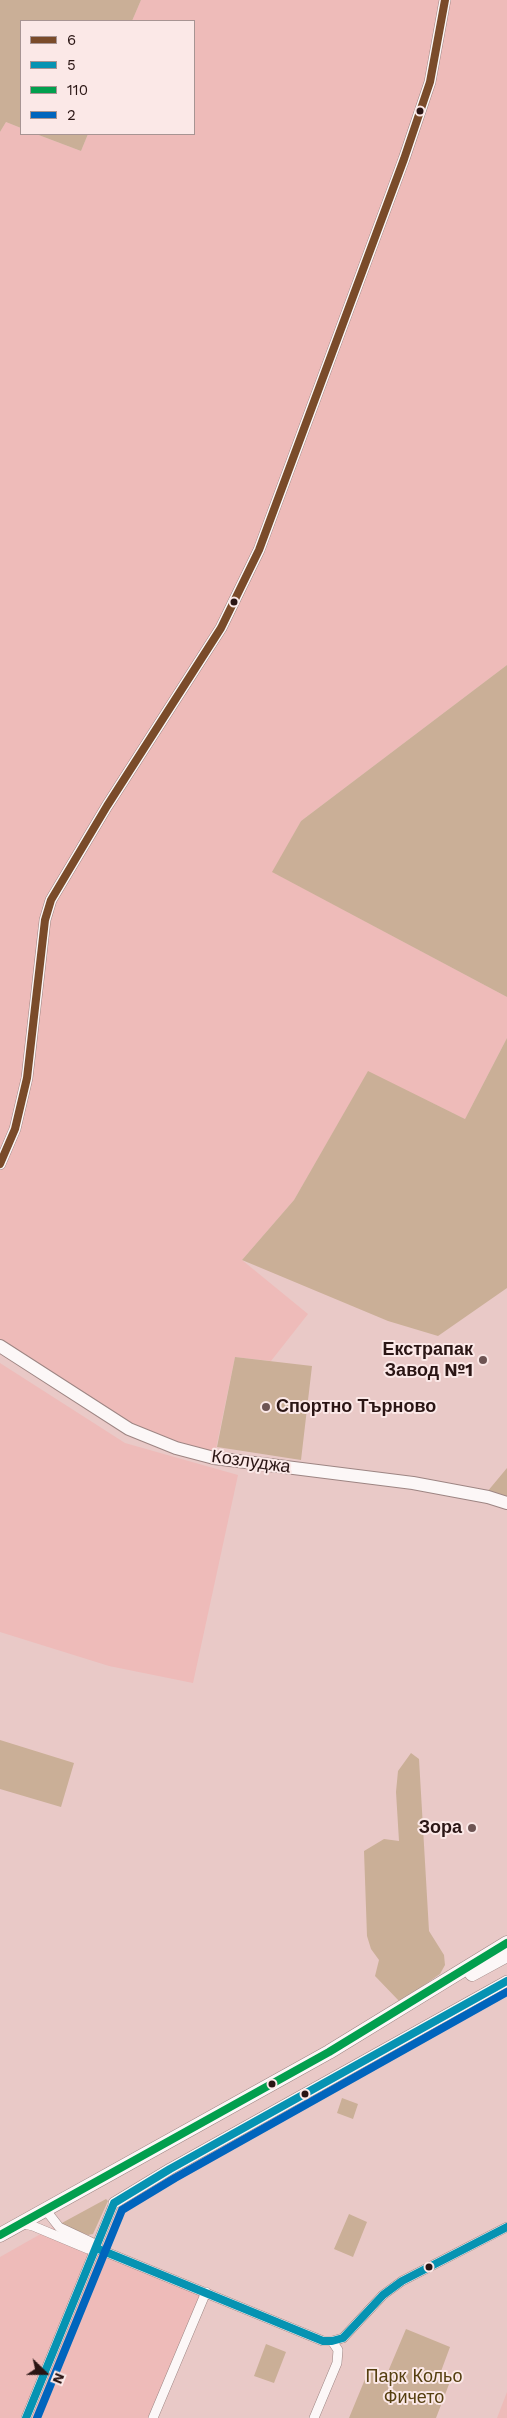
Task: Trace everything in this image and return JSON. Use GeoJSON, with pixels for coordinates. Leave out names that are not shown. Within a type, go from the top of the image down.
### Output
{"type":"FeatureCollection","features":[{"type":"Feature","properties":{"kind":"main road","name":"Козлуджа"},"geometry":{"type":"LineString","coordinates":[[0,1346],[129,1429],[176,1448],[214,1458],[414,1483],[488,1497],[507,1503]]}},
{"type":"Feature","properties":{"kind":"main road","name":"Козлуджа"},"geometry":{"type":"LineString","coordinates":[[0,1350],[18,1358]]}},
{"type":"Feature","properties":{"kind":"main road"},"geometry":{"type":"LineString","coordinates":[[328,2052],[507,1943]]}},
{"type":"Feature","properties":{"kind":"main road"},"geometry":{"type":"LineString","coordinates":[[0,2235],[328,2052],[507,1955]]}},
{"type":"Feature","properties":{"kind":"street"},"geometry":{"type":"LineString","coordinates":[[0,1164],[15,1129],[27,1078],[44,920],[51,900],[107,806],[221,628],[258,550],[404,159],[430,82],[445,0]]}},
{"type":"Feature","properties":{"kind":"street"},"geometry":{"type":"LineString","coordinates":[[26,2418],[114,2203],[179,2164],[507,1981]]}},
{"type":"Feature","properties":{"kind":"street"},"geometry":{"type":"LineString","coordinates":[[45,2209],[59,2228],[91,2242],[96,2248],[323,2341],[343,2338],[383,2295],[402,2281],[507,2227]]}},
{"type":"Feature","properties":{"kind":"street"},"geometry":{"type":"LineString","coordinates":[[20,2223],[33,2226],[88,2249],[96,2248]]}},
{"type":"Feature","properties":{"kind":"street"},"geometry":{"type":"LineString","coordinates":[[153,2418],[206,2292]]}},
{"type":"Feature","properties":{"kind":"street"},"geometry":{"type":"LineString","coordinates":[[314,2418],[337,2363],[338,2350],[332,2341]]}},
{"type":"Feature","properties":{"kind":"shaded area"},"geometry":{"type":"Polygon","coordinates":[[[141,0],[507,0],[507,665],[301,821],[273,872],[507,997],[507,1038],[465,1119],[368,1072],[294,1200],[242,1260],[308,1314],[271,1361],[235,1357],[214,1458],[158,1442],[0,1344],[0,132],[6,122],[20,128],[20,135],[39,135],[81,151],[88,135],[195,135],[195,20],[132,20],[141,0]]]}},
{"type":"Feature","properties":{"kind":"shaded area"},"geometry":{"type":"Polygon","coordinates":[[[0,1363],[125,1443],[238,1475],[193,1683],[109,1666],[0,1632],[0,1363]]]}},
{"type":"Feature","properties":{"kind":"shaded area"},"geometry":{"type":"Polygon","coordinates":[[[53,2227],[96,2248],[206,2292],[153,2418],[0,2418],[0,2257],[53,2227]]]}},
{"type":"Feature","properties":{"kind":"shaded area"},"geometry":{"type":"Polygon","coordinates":[[[507,2392],[507,2418],[497,2418],[507,2392]]]}},
{"type":"Feature","properties":{"kind":"green space"},"geometry":{"type":"Polygon","coordinates":[[[0,0],[141,0],[132,20],[20,20],[20,128],[6,122],[0,132],[0,0]]]}},
{"type":"Feature","properties":{"kind":"green space"},"geometry":{"type":"Polygon","coordinates":[[[39,135],[88,135],[81,151],[39,135]]]}},
{"type":"Feature","properties":{"kind":"green space"},"geometry":{"type":"Polygon","coordinates":[[[507,665],[507,997],[272,872],[301,821],[507,665]]]}},
{"type":"Feature","properties":{"kind":"green space"},"geometry":{"type":"Polygon","coordinates":[[[507,1038],[507,1288],[438,1336],[388,1321],[242,1260],[294,1200],[368,1071],[465,1119],[507,1038]]]}},
{"type":"Feature","properties":{"kind":"green space","name":"Спортно Търново"},"geometry":{"type":"Polygon","coordinates":[[[235,1357],[312,1366],[301,1460],[217,1447],[235,1357]]]}},
{"type":"Feature","properties":{"kind":"green space"},"geometry":{"type":"Polygon","coordinates":[[[507,1468],[507,1498],[487,1492],[507,1468]]]}},
{"type":"Feature","properties":{"kind":"green space"},"geometry":{"type":"Polygon","coordinates":[[[0,1740],[74,1763],[61,1807],[0,1789],[0,1740]]]}},
{"type":"Feature","properties":{"kind":"green space"},"geometry":{"type":"Polygon","coordinates":[[[411,1753],[419,1759],[429,1931],[444,1955],[445,1965],[440,1974],[400,2002],[375,1976],[379,1960],[371,1949],[367,1936],[364,1851],[384,1839],[399,1841],[396,1792],[398,1771],[411,1753]]]}},
{"type":"Feature","properties":{"kind":"green space"},"geometry":{"type":"Polygon","coordinates":[[[342,2098],[358,2104],[353,2119],[337,2113],[342,2098]]]}},
{"type":"Feature","properties":{"kind":"green space"},"geometry":{"type":"Polygon","coordinates":[[[106,2199],[108,2201],[93,2234],[88,2235],[60,2224],[106,2199]]]}},
{"type":"Feature","properties":{"kind":"green space"},"geometry":{"type":"Polygon","coordinates":[[[349,2214],[367,2222],[353,2257],[334,2249],[349,2214]]]}},
{"type":"Feature","properties":{"kind":"green space","name":"Парк Кольо Фичето"},"geometry":{"type":"Polygon","coordinates":[[[406,2329],[450,2347],[440,2374],[451,2379],[436,2418],[349,2418],[370,2367],[387,2374],[406,2329]]]}},
{"type":"Feature","properties":{"kind":"green space"},"geometry":{"type":"Polygon","coordinates":[[[266,2344],[286,2352],[274,2383],[254,2376],[266,2344]]]}},
{"type":"Feature","properties":{"kind":"transit line","name":"6"},"geometry":{"type":"LineString","coordinates":[[0,1164],[15,1129],[27,1078],[45,920],[51,900],[107,806],[221,628],[259,550],[404,159],[430,82],[445,0]]}},
{"type":"Feature","properties":{"kind":"transit line","name":"110"},"geometry":{"type":"LineString","coordinates":[[0,2235],[329,2052],[507,1943]]}},
{"type":"Feature","properties":{"kind":"transit line","name":"5"},"geometry":{"type":"LineString","coordinates":[[26,2418],[114,2203],[170,2169],[507,1981]]}},
{"type":"Feature","properties":{"kind":"transit line","name":"2"},"geometry":{"type":"LineString","coordinates":[[37,2418],[122,2210],[175,2178],[507,1992]]}},
{"type":"Feature","properties":{"kind":"transit line","name":"5"},"geometry":{"type":"LineString","coordinates":[[96,2248],[323,2341],[332,2341],[343,2338],[383,2295],[402,2281],[507,2227]]}},
{"type":"Feature","properties":{"kind":"place","name":"Екстрапак Завод №1"},"geometry":{"type":"Point","coordinates":[483,1360]}},
{"type":"Feature","properties":{"kind":"place","name":"Спортно Търново"},"geometry":{"type":"Point","coordinates":[266,1407]}},
{"type":"Feature","properties":{"kind":"place","name":"Зора"},"geometry":{"type":"Point","coordinates":[472,1828]}}]}
